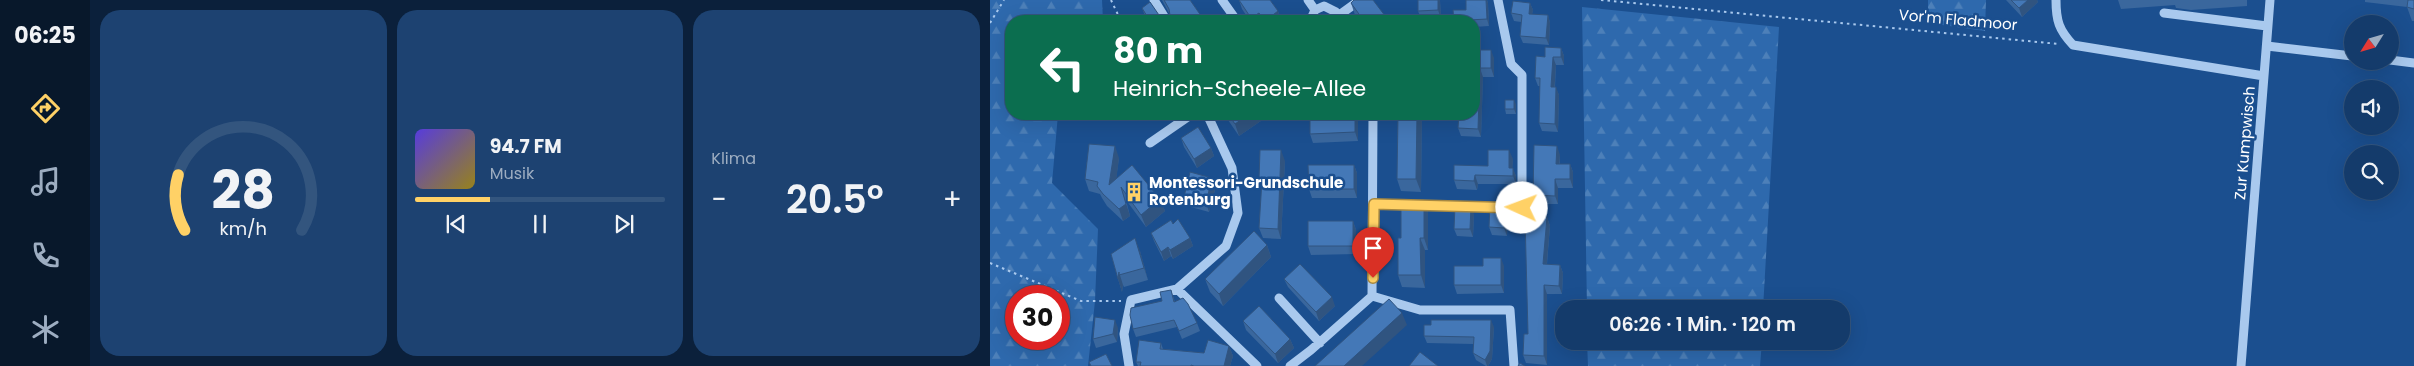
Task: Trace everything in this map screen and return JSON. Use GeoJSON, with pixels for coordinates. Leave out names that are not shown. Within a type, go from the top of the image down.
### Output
{"type":"FeatureCollection","features":[{"type":"Feature","properties":{"kind":"street"},"geometry":{"type":"LineString","coordinates":[[1154,0],[1163,15]]}},
{"type":"Feature","properties":{"kind":"street"},"geometry":{"type":"LineString","coordinates":[[1222,0],[1233,15]]}},
{"type":"Feature","properties":{"kind":"street"},"geometry":{"type":"LineString","coordinates":[[1308,0],[1314,10]]}},
{"type":"Feature","properties":{"kind":"street"},"geometry":{"type":"LineString","coordinates":[[1343,15],[1360,0]]}},
{"type":"Feature","properties":{"kind":"street"},"geometry":{"type":"LineString","coordinates":[[1374,204],[1522,208],[1522,75],[1511,64],[1498,0]]}},
{"type":"Feature","properties":{"kind":"street"},"geometry":{"type":"LineString","coordinates":[[2056,0],[2056,15],[2061,32],[2073,45]]}},
{"type":"Feature","properties":{"kind":"street"},"geometry":{"type":"LineString","coordinates":[[2264,76],[2270,0]]}},
{"type":"Feature","properties":{"kind":"street"},"geometry":{"type":"LineString","coordinates":[[1314,10],[1327,7],[1332,8],[1336,15]]}},
{"type":"Feature","properties":{"kind":"street"},"geometry":{"type":"LineString","coordinates":[[1312,15],[1314,10]]}},
{"type":"Feature","properties":{"kind":"street"},"geometry":{"type":"LineString","coordinates":[[2164,13],[2267,26]]}},
{"type":"Feature","properties":{"kind":"street","name":"Zur Kumpwisch"},"geometry":{"type":"LineString","coordinates":[[2073,45],[2264,76],[2241,366]]}},
{"type":"Feature","properties":{"kind":"street"},"geometry":{"type":"LineString","coordinates":[[2267,46],[2344,55]]}},
{"type":"Feature","properties":{"kind":"street"},"geometry":{"type":"LineString","coordinates":[[2399,61],[2414,63]]}},
{"type":"Feature","properties":{"kind":"street"},"geometry":{"type":"LineString","coordinates":[[1150,143],[1183,120]]}},
{"type":"Feature","properties":{"kind":"street"},"geometry":{"type":"LineString","coordinates":[[1129,366],[1124,334],[1131,300],[1177,289],[1226,246],[1238,213],[1232,168],[1209,120]]}},
{"type":"Feature","properties":{"kind":"street"},"geometry":{"type":"LineString","coordinates":[[1290,366],[1320,343],[1372,296],[1373,120]]}},
{"type":"Feature","properties":{"kind":"street"},"geometry":{"type":"LineString","coordinates":[[1177,289],[1257,366]]}},
{"type":"Feature","properties":{"kind":"street"},"geometry":{"type":"LineString","coordinates":[[1372,296],[1420,310],[1510,310],[1514,366]]}},
{"type":"Feature","properties":{"kind":"street"},"geometry":{"type":"LineString","coordinates":[[1279,298],[1320,343]]}},
{"type":"Feature","properties":{"kind":"path"},"geometry":{"type":"LineString","coordinates":[[990,23],[1004,0]]}},
{"type":"Feature","properties":{"kind":"path"},"geometry":{"type":"LineString","coordinates":[[1111,0],[1118,15]]}},
{"type":"Feature","properties":{"kind":"path","name":"Vor'm Fladmoor"},"geometry":{"type":"LineString","coordinates":[[1601,0],[2073,45]]}},
{"type":"Feature","properties":{"kind":"path"},"geometry":{"type":"LineString","coordinates":[[990,263],[1081,301],[1131,300]]}},
{"type":"Feature","properties":{"kind":"green space"},"geometry":{"type":"Polygon","coordinates":[[[990,0],[1102,0],[1103,15],[1005,15],[1005,120],[1057,120],[1052,183],[1098,229],[1095,301],[1088,366],[990,366],[990,0]]]}},
{"type":"Feature","properties":{"kind":"green space"},"geometry":{"type":"Polygon","coordinates":[[[1928,0],[1986,0],[1985,31],[1928,23],[1928,0]]]}},
{"type":"Feature","properties":{"kind":"green space"},"geometry":{"type":"Polygon","coordinates":[[[1582,7],[1779,27],[1764,300],[1587,300],[1582,7]]]}},
{"type":"Feature","properties":{"kind":"green space"},"geometry":{"type":"Polygon","coordinates":[[[1587,350],[1761,350],[1760,366],[1588,366],[1587,350]]]}},
{"type":"Feature","properties":{"kind":"building"},"geometry":{"type":"Polygon","coordinates":[[[1164,0],[1190,0],[1200,15],[1170,15],[1164,0]]]}},
{"type":"Feature","properties":{"kind":"building"},"geometry":{"type":"Polygon","coordinates":[[[1239,0],[1270,0],[1278,11],[1273,15],[1260,15],[1259,13],[1249,15],[1239,0]]]}},
{"type":"Feature","properties":{"kind":"building"},"geometry":{"type":"Polygon","coordinates":[[[1354,0],[1373,0],[1384,15],[1360,15],[1351,3],[1354,0]]]}},
{"type":"Feature","properties":{"kind":"building"},"geometry":{"type":"Polygon","coordinates":[[[1418,0],[1438,0],[1438,10],[1418,11],[1418,0]]]}},
{"type":"Feature","properties":{"kind":"building"},"geometry":{"type":"Polygon","coordinates":[[[1466,0],[1486,0],[1487,19],[1480,19],[1480,15],[1453,15],[1453,10],[1466,10],[1466,0]]]}},
{"type":"Feature","properties":{"kind":"building"},"geometry":{"type":"Polygon","coordinates":[[[2011,0],[2028,0],[2019,8],[2011,0]]]}},
{"type":"Feature","properties":{"kind":"building"},"geometry":{"type":"Polygon","coordinates":[[[2408,0],[2414,0],[2414,9],[2407,7],[2408,0]]]}},
{"type":"Feature","properties":{"kind":"building"},"geometry":{"type":"Polygon","coordinates":[[[1513,1],[1530,3],[1529,14],[1548,15],[1546,38],[1520,36],[1522,15],[1511,13],[1513,1]]]}},
{"type":"Feature","properties":{"kind":"building"},"geometry":{"type":"Polygon","coordinates":[[[1150,2],[1159,15],[1146,15],[1142,8],[1150,2]]]}},
{"type":"Feature","properties":{"kind":"building"},"geometry":{"type":"Polygon","coordinates":[[[1545,47],[1561,48],[1561,57],[1553,57],[1551,87],[1556,87],[1555,124],[1539,123],[1540,78],[1535,78],[1536,56],[1545,57],[1545,47]]]}},
{"type":"Feature","properties":{"kind":"building"},"geometry":{"type":"Polygon","coordinates":[[[1480,50],[1491,50],[1491,68],[1480,68],[1480,50]]]}},
{"type":"Feature","properties":{"kind":"building"},"geometry":{"type":"Polygon","coordinates":[[[1505,100],[1514,100],[1514,109],[1505,109],[1505,100]]]}},
{"type":"Feature","properties":{"kind":"building"},"geometry":{"type":"Polygon","coordinates":[[[1232,120],[1241,120],[1235,124],[1232,120]]]}},
{"type":"Feature","properties":{"kind":"building"},"geometry":{"type":"Polygon","coordinates":[[[1310,120],[1355,120],[1355,132],[1310,134],[1310,120]]]}},
{"type":"Feature","properties":{"kind":"building"},"geometry":{"type":"Polygon","coordinates":[[[1398,120],[1417,120],[1416,179],[1397,179],[1398,120]]]}},
{"type":"Feature","properties":{"kind":"building"},"geometry":{"type":"Polygon","coordinates":[[[1459,120],[1478,120],[1478,129],[1458,128],[1459,120]]]}},
{"type":"Feature","properties":{"kind":"building"},"geometry":{"type":"Polygon","coordinates":[[[1198,127],[1211,148],[1194,159],[1181,138],[1198,127]]]}},
{"type":"Feature","properties":{"kind":"building","name":"Montessori-Grundschule Rotenburg"},"geometry":{"type":"Polygon","coordinates":[[[1089,144],[1115,146],[1109,185],[1132,165],[1160,199],[1141,215],[1121,187],[1126,204],[1119,209],[1103,194],[1097,186],[1098,182],[1085,179],[1089,144]]]}},
{"type":"Feature","properties":{"kind":"building"},"geometry":{"type":"Polygon","coordinates":[[[1534,145],[1557,146],[1556,164],[1570,164],[1570,179],[1555,179],[1555,196],[1533,195],[1534,145]]]}},
{"type":"Feature","properties":{"kind":"building"},"geometry":{"type":"Polygon","coordinates":[[[1260,150],[1281,150],[1278,229],[1259,228],[1262,180],[1259,179],[1260,150]]]}},
{"type":"Feature","properties":{"kind":"building"},"geometry":{"type":"Polygon","coordinates":[[[1488,150],[1509,150],[1509,168],[1513,168],[1513,176],[1475,175],[1474,181],[1454,180],[1454,165],[1488,166],[1488,150]]]}},
{"type":"Feature","properties":{"kind":"building"},"geometry":{"type":"Polygon","coordinates":[[[1308,165],[1354,165],[1354,189],[1309,189],[1308,165]]]}},
{"type":"Feature","properties":{"kind":"building"},"geometry":{"type":"Polygon","coordinates":[[[1190,172],[1212,178],[1206,203],[1184,197],[1190,172]]]}},
{"type":"Feature","properties":{"kind":"building"},"geometry":{"type":"Polygon","coordinates":[[[1401,200],[1424,200],[1424,238],[1420,238],[1421,275],[1398,275],[1398,238],[1401,238],[1401,200]]]}},
{"type":"Feature","properties":{"kind":"building"},"geometry":{"type":"Polygon","coordinates":[[[1490,205],[1505,206],[1504,228],[1489,227],[1490,205]]]}},
{"type":"Feature","properties":{"kind":"building"},"geometry":{"type":"Polygon","coordinates":[[[1455,206],[1471,207],[1470,229],[1454,229],[1455,206]]]}},
{"type":"Feature","properties":{"kind":"building"},"geometry":{"type":"Polygon","coordinates":[[[1525,217],[1547,217],[1543,264],[1560,265],[1559,286],[1544,285],[1544,356],[1523,355],[1524,334],[1528,334],[1525,217]]]}},
{"type":"Feature","properties":{"kind":"building"},"geometry":{"type":"Polygon","coordinates":[[[1178,219],[1190,238],[1170,250],[1168,247],[1161,252],[1151,233],[1171,220],[1173,224],[1178,219]]]}},
{"type":"Feature","properties":{"kind":"building"},"geometry":{"type":"Polygon","coordinates":[[[1308,221],[1353,221],[1353,246],[1308,246],[1308,221]]]}},
{"type":"Feature","properties":{"kind":"building"},"geometry":{"type":"Polygon","coordinates":[[[1254,231],[1267,245],[1219,294],[1205,279],[1254,231]]]}},
{"type":"Feature","properties":{"kind":"building"},"geometry":{"type":"Polygon","coordinates":[[[1135,238],[1144,268],[1119,275],[1119,272],[1118,279],[1111,254],[1135,238]]]}},
{"type":"Feature","properties":{"kind":"building"},"geometry":{"type":"Polygon","coordinates":[[[1483,258],[1501,258],[1501,285],[1454,285],[1454,266],[1483,266],[1483,258]]]}},
{"type":"Feature","properties":{"kind":"building"},"geometry":{"type":"Polygon","coordinates":[[[1300,264],[1332,297],[1316,312],[1284,279],[1300,264]]]}},
{"type":"Feature","properties":{"kind":"building"},"geometry":{"type":"Polygon","coordinates":[[[1171,290],[1174,302],[1183,298],[1197,323],[1179,331],[1174,320],[1133,329],[1130,315],[1131,308],[1162,301],[1160,292],[1171,290]]]}},
{"type":"Feature","properties":{"kind":"building"},"geometry":{"type":"Polygon","coordinates":[[[1389,299],[1402,313],[1344,366],[1315,366],[1389,299]]]}},
{"type":"Feature","properties":{"kind":"building"},"geometry":{"type":"Polygon","coordinates":[[[1259,306],[1290,339],[1275,354],[1243,321],[1259,306]]]}},
{"type":"Feature","properties":{"kind":"building"},"geometry":{"type":"Polygon","coordinates":[[[1095,317],[1115,320],[1113,334],[1093,339],[1095,317]]]}},
{"type":"Feature","properties":{"kind":"building"},"geometry":{"type":"Polygon","coordinates":[[[1431,320],[1491,320],[1490,351],[1485,360],[1473,353],[1474,337],[1424,336],[1424,325],[1431,325],[1431,320]]]}},
{"type":"Feature","properties":{"kind":"building"},"geometry":{"type":"Polygon","coordinates":[[[1139,340],[1161,343],[1160,349],[1204,353],[1208,340],[1229,346],[1224,366],[1140,366],[1141,362],[1136,362],[1139,340]]]}},
{"type":"Feature","properties":{"kind":"building"},"geometry":{"type":"Polygon","coordinates":[[[1420,352],[1438,366],[1409,366],[1420,352]]]}},
{"type":"Feature","properties":{"kind":"building"},"geometry":{"type":"Polygon","coordinates":[[[1106,354],[1112,366],[1091,366],[1089,362],[1106,354]]]}},
{"type":"Feature","properties":{"kind":"place","name":"Montessori-Grundschule Rotenburg"},"geometry":{"type":"Point","coordinates":[1134,192]}},
{"type":"Feature","properties":{"kind":"route"},"geometry":{"type":"LineString","coordinates":[[1373,278],[1374,204],[1522,208]]}}]}
